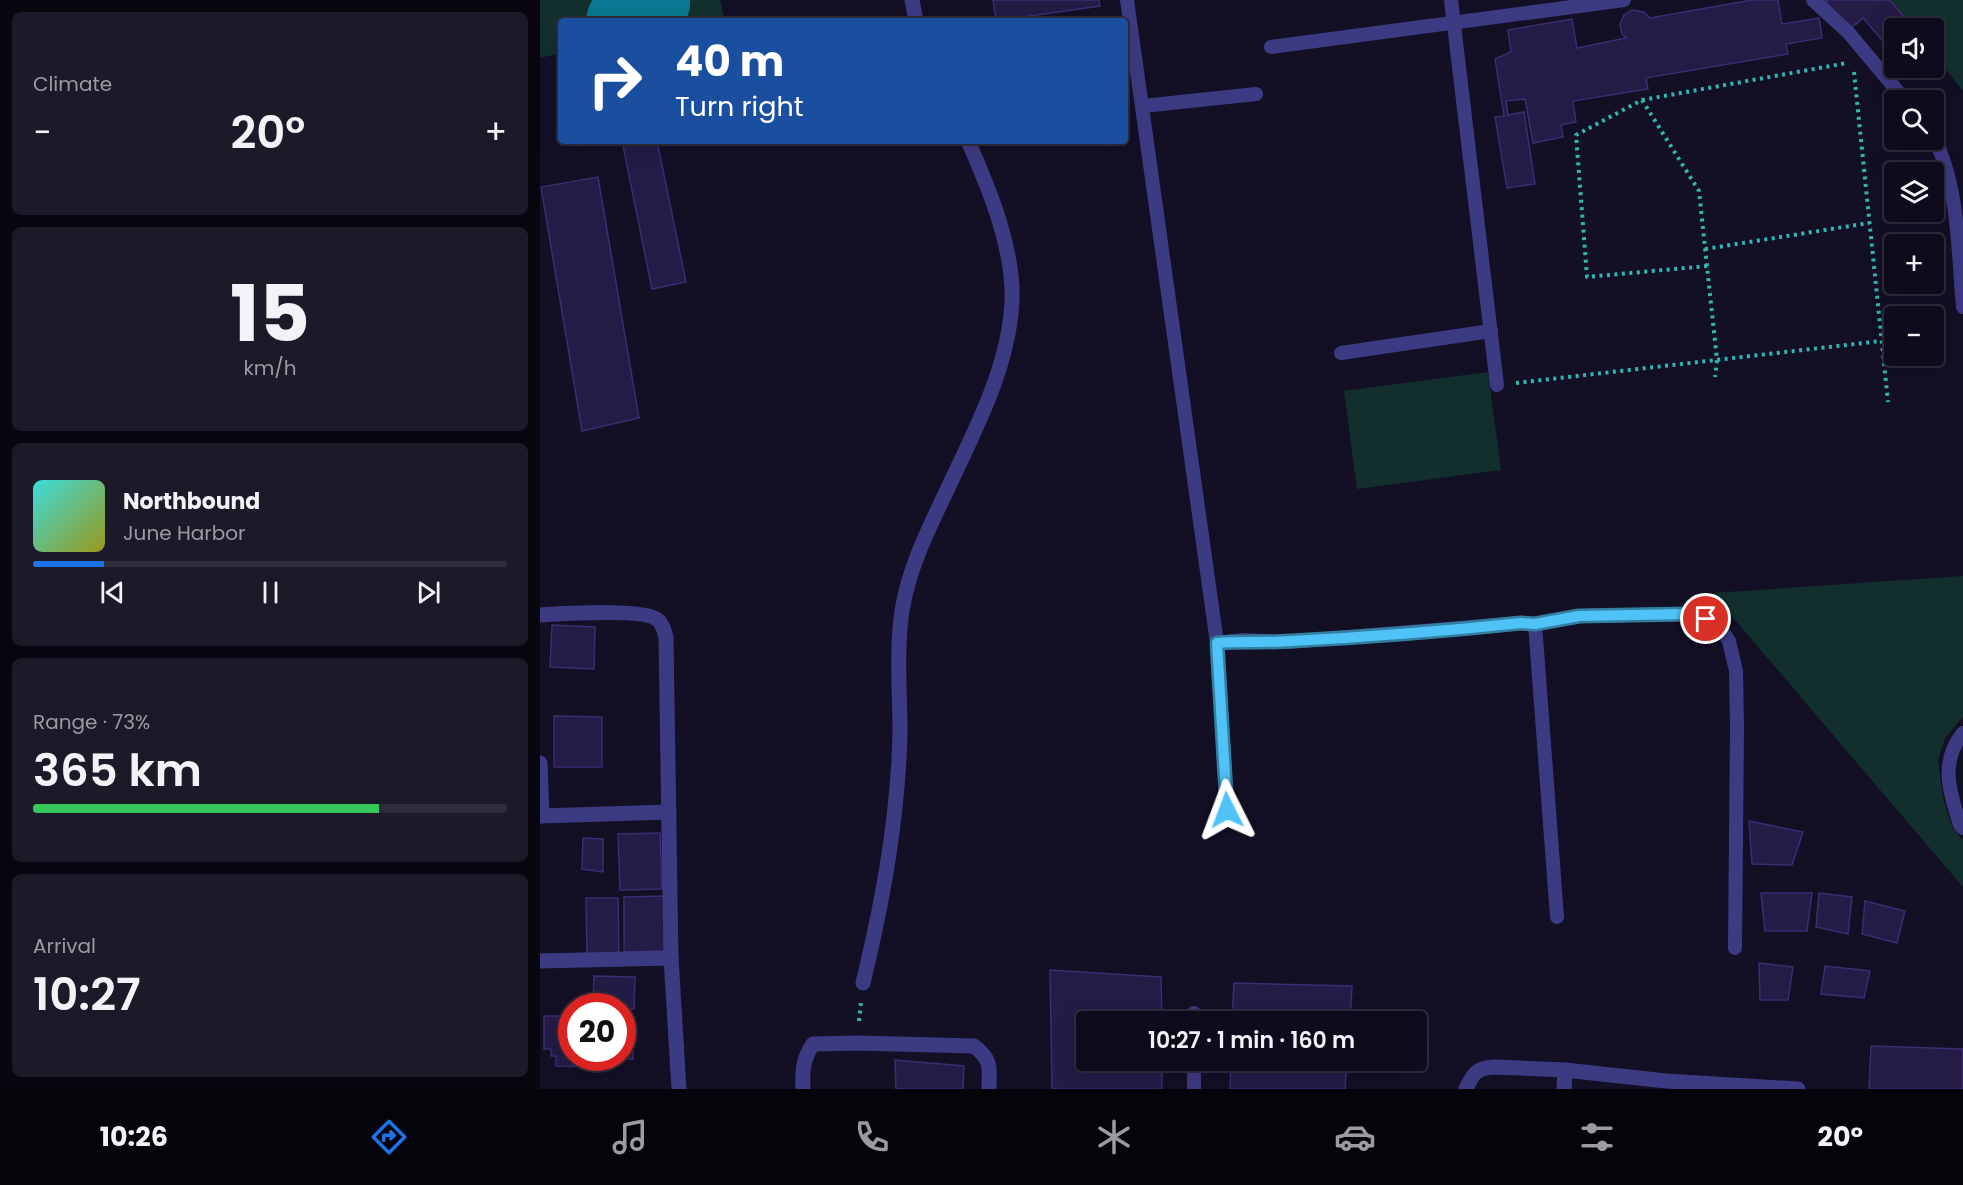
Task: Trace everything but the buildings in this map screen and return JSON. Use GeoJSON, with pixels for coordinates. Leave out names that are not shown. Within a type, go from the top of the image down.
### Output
{"type":"FeatureCollection","features":[{"type":"Feature","properties":{"kind":"street"},"geometry":{"type":"LineString","coordinates":[[912,0],[915,18]]}},
{"type":"Feature","properties":{"kind":"street"},"geometry":{"type":"LineString","coordinates":[[862,983],[879,920],[894,819],[900,733],[899,648],[902,611],[920,548],[994,384],[1007,339],[1012,301],[1011,275],[1005,242],[981,169],[969,144]]}},
{"type":"Feature","properties":{"kind":"street"},"geometry":{"type":"LineString","coordinates":[[540,615],[639,614],[658,619],[663,626],[666,637],[671,958],[679,1089]]}},
{"type":"Feature","properties":{"kind":"street"},"geometry":{"type":"LineString","coordinates":[[540,763],[541,816],[669,813]]}},
{"type":"Feature","properties":{"kind":"street"},"geometry":{"type":"LineString","coordinates":[[540,961],[671,958]]}},
{"type":"Feature","properties":{"kind":"street"},"geometry":{"type":"LineString","coordinates":[[803,1089],[802,1070],[806,1055],[813,1044],[857,1043],[974,1046],[986,1055],[990,1068],[989,1089]]}},
{"type":"Feature","properties":{"kind":"street"},"geometry":{"type":"LineString","coordinates":[[1466,1089],[1474,1074],[1483,1068],[1565,1070],[1666,1085],[1798,1089]]}},
{"type":"Feature","properties":{"kind":"street"},"geometry":{"type":"LineString","coordinates":[[1564,1089],[1565,1070]]}},
{"type":"Feature","properties":{"kind":"lane"},"geometry":{"type":"LineString","coordinates":[[1127,0],[1217,643],[1227,810]]}},
{"type":"Feature","properties":{"kind":"lane"},"geometry":{"type":"LineString","coordinates":[[1451,0],[1497,385]]}},
{"type":"Feature","properties":{"kind":"lane"},"geometry":{"type":"LineString","coordinates":[[1271,47],[1624,0]]}},
{"type":"Feature","properties":{"kind":"lane"},"geometry":{"type":"LineString","coordinates":[[1813,0],[1848,32],[1897,90]]}},
{"type":"Feature","properties":{"kind":"lane"},"geometry":{"type":"LineString","coordinates":[[1143,106],[1256,93]]}},
{"type":"Feature","properties":{"kind":"lane"},"geometry":{"type":"LineString","coordinates":[[1940,150],[1951,186],[1963,307]]}},
{"type":"Feature","properties":{"kind":"lane"},"geometry":{"type":"LineString","coordinates":[[1341,353],[1491,331]]}},
{"type":"Feature","properties":{"kind":"lane"},"geometry":{"type":"LineString","coordinates":[[1217,643],[1243,640],[1287,642],[1521,623],[1535,624],[1579,616],[1686,614],[1706,619],[1721,629],[1729,641],[1736,671],[1735,948]]}},
{"type":"Feature","properties":{"kind":"lane"},"geometry":{"type":"LineString","coordinates":[[1535,624],[1557,916]]}},
{"type":"Feature","properties":{"kind":"lane"},"geometry":{"type":"LineString","coordinates":[[1963,734],[1956,742],[1948,762],[1951,797],[1963,828]]}},
{"type":"Feature","properties":{"kind":"lane"},"geometry":{"type":"LineString","coordinates":[[1194,1071],[1194,1089]]}},
{"type":"Feature","properties":{"kind":"path"},"geometry":{"type":"LineString","coordinates":[[1707,266],[1587,277],[1576,135],[1642,100],[1853,62],[1888,402]]}},
{"type":"Feature","properties":{"kind":"path"},"geometry":{"type":"LineString","coordinates":[[1642,100],[1699,191],[1717,360],[1715,377]]}},
{"type":"Feature","properties":{"kind":"path"},"geometry":{"type":"LineString","coordinates":[[1705,249],[1869,223]]}},
{"type":"Feature","properties":{"kind":"path"},"geometry":{"type":"LineString","coordinates":[[1497,385],[1881,341]]}},
{"type":"Feature","properties":{"kind":"path"},"geometry":{"type":"LineString","coordinates":[[857,1043],[862,983]]}},
{"type":"Feature","properties":{"kind":"green space"},"geometry":{"type":"Polygon","coordinates":[[[540,0],[632,0],[605,18],[558,18],[558,54],[540,58],[540,0]]]}},
{"type":"Feature","properties":{"kind":"green space"},"geometry":{"type":"Polygon","coordinates":[[[669,0],[720,0],[724,18],[670,18],[669,0]]]}},
{"type":"Feature","properties":{"kind":"green space"},"geometry":{"type":"Polygon","coordinates":[[[1891,0],[1963,0],[1963,91],[1944,67],[1944,18],[1906,18],[1891,0]]]}},
{"type":"Feature","properties":{"kind":"green space"},"geometry":{"type":"Polygon","coordinates":[[[1488,372],[1501,470],[1357,489],[1344,391],[1488,372]]]}},
{"type":"Feature","properties":{"kind":"green space"},"geometry":{"type":"Polygon","coordinates":[[[1963,576],[1963,717],[1945,738],[1938,760],[1943,798],[1952,827],[1963,840],[1963,887],[1712,593],[1963,576]]]}},
{"type":"Feature","properties":{"kind":"taxiway"},"geometry":{"type":"LineString","coordinates":[[629,18],[652,3],[652,0]]}},
{"type":"Feature","properties":{"kind":"route"},"geometry":{"type":"LineString","coordinates":[[1227,810],[1217,643],[1243,640],[1287,642],[1521,623],[1535,624],[1579,616],[1686,614],[1706,619]]}}]}
